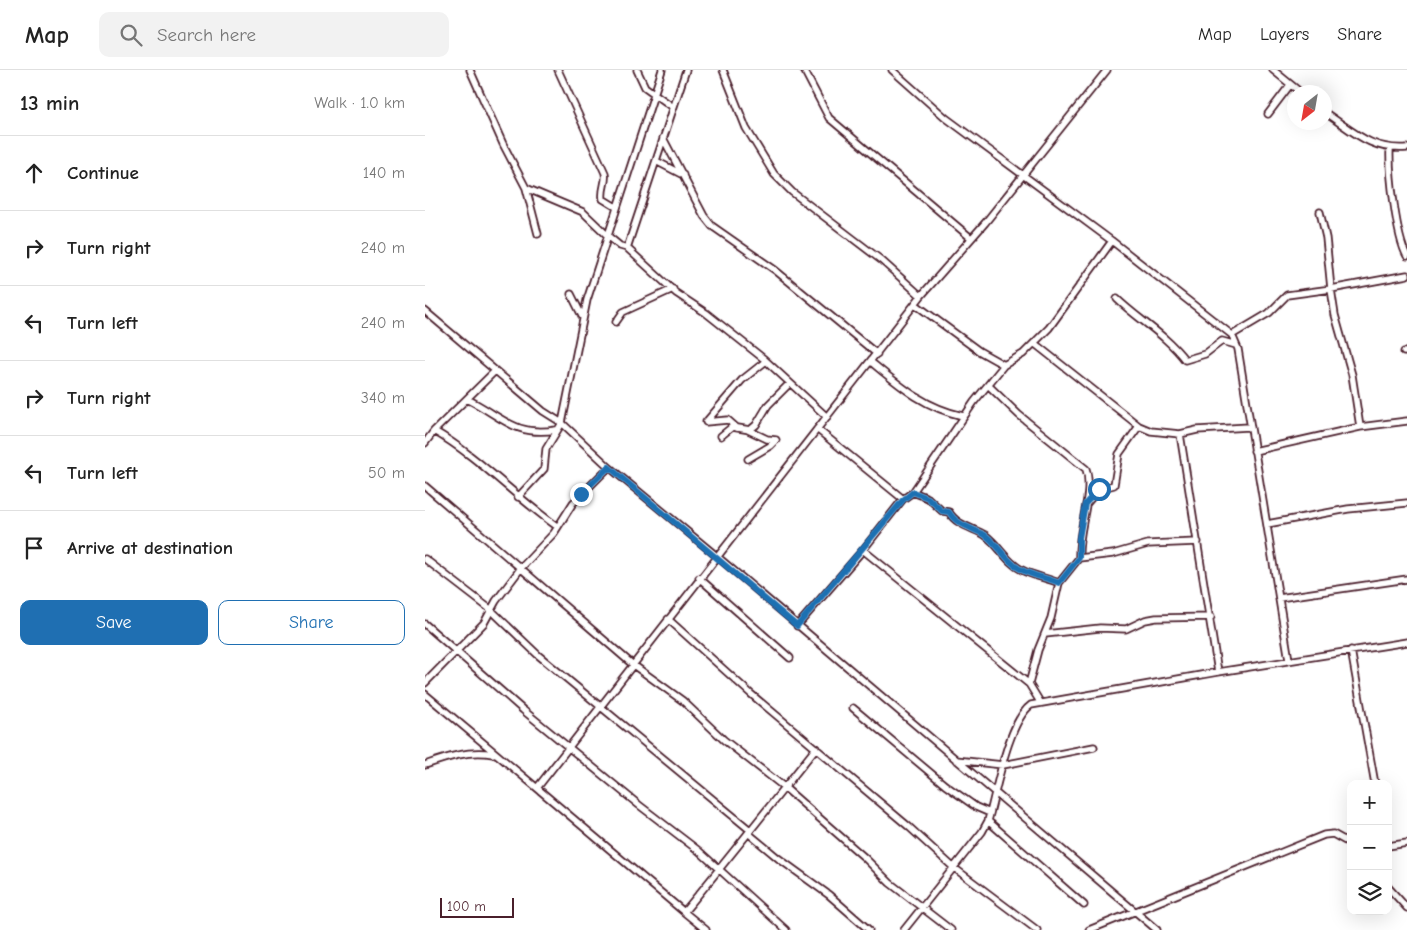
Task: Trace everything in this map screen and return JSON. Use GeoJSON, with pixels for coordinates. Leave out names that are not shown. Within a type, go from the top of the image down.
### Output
{"type":"FeatureCollection","features":[{"type":"Feature","properties":{"kind":"street"},"geometry":{"type":"LineString","coordinates":[[470,70],[503,144],[526,188],[538,234]]}},
{"type":"Feature","properties":{"kind":"street"},"geometry":{"type":"LineString","coordinates":[[558,70],[605,173],[606,180],[602,192],[603,199],[616,207]]}},
{"type":"Feature","properties":{"kind":"street"},"geometry":{"type":"LineString","coordinates":[[637,70],[645,87],[673,106]]}},
{"type":"Feature","properties":{"kind":"street"},"geometry":{"type":"LineString","coordinates":[[517,497],[544,469],[546,449],[562,423],[582,316],[661,70]]}},
{"type":"Feature","properties":{"kind":"street"},"geometry":{"type":"LineString","coordinates":[[627,248],[685,70]]}},
{"type":"Feature","properties":{"kind":"street"},"geometry":{"type":"LineString","coordinates":[[723,70],[746,128],[774,174],[792,192],[881,260],[921,296]]}},
{"type":"Feature","properties":{"kind":"street"},"geometry":{"type":"LineString","coordinates":[[804,70],[829,118],[971,238]]}},
{"type":"Feature","properties":{"kind":"street"},"geometry":{"type":"LineString","coordinates":[[892,70],[946,118],[1112,241],[1232,335],[1236,345],[1289,660]]}},
{"type":"Feature","properties":{"kind":"street"},"geometry":{"type":"LineString","coordinates":[[537,788],[921,296],[971,238],[1107,70]]}},
{"type":"Feature","properties":{"kind":"street"},"geometry":{"type":"LineString","coordinates":[[1273,70],[1291,85]]}},
{"type":"Feature","properties":{"kind":"street"},"geometry":{"type":"LineString","coordinates":[[1268,114],[1287,90]]}},
{"type":"Feature","properties":{"kind":"street"},"geometry":{"type":"LineString","coordinates":[[1332,117],[1372,144],[1390,150],[1407,148]]}},
{"type":"Feature","properties":{"kind":"street"},"geometry":{"type":"LineString","coordinates":[[663,138],[704,216],[712,226],[775,270],[877,354]]}},
{"type":"Feature","properties":{"kind":"street"},"geometry":{"type":"LineString","coordinates":[[1390,150],[1390,173],[1400,236],[1407,256]]}},
{"type":"Feature","properties":{"kind":"street"},"geometry":{"type":"LineString","coordinates":[[656,161],[683,175]]}},
{"type":"Feature","properties":{"kind":"street"},"geometry":{"type":"LineString","coordinates":[[526,188],[583,212],[620,246],[627,248],[673,289],[766,361],[827,416]]}},
{"type":"Feature","properties":{"kind":"street"},"geometry":{"type":"LineString","coordinates":[[1320,212],[1327,238],[1333,309],[1352,375],[1361,428]]}},
{"type":"Feature","properties":{"kind":"street"},"geometry":{"type":"LineString","coordinates":[[797,626],[863,550],[903,500],[913,492],[963,416],[1002,366],[1023,354],[1066,307],[1112,241]]}},
{"type":"Feature","properties":{"kind":"street"},"geometry":{"type":"LineString","coordinates":[[1232,335],[1269,313],[1287,294],[1331,289],[1407,275]]}},
{"type":"Feature","properties":{"kind":"street"},"geometry":{"type":"LineString","coordinates":[[616,322],[623,312],[673,289]]}},
{"type":"Feature","properties":{"kind":"street"},"geometry":{"type":"LineString","coordinates":[[571,294],[582,316]]}},
{"type":"Feature","properties":{"kind":"street"},"geometry":{"type":"LineString","coordinates":[[1117,298],[1132,313],[1167,340],[1185,360],[1205,354],[1222,341],[1236,345]]}},
{"type":"Feature","properties":{"kind":"street"},"geometry":{"type":"LineString","coordinates":[[915,304],[1002,366]]}},
{"type":"Feature","properties":{"kind":"street"},"geometry":{"type":"LineString","coordinates":[[425,311],[495,371],[549,415],[562,423],[609,467],[1157,930]]}},
{"type":"Feature","properties":{"kind":"street"},"geometry":{"type":"LineString","coordinates":[[1034,343],[1139,426],[1157,432],[1181,434],[1197,430],[1249,427]]}},
{"type":"Feature","properties":{"kind":"street"},"geometry":{"type":"LineString","coordinates":[[737,428],[728,420],[706,422],[742,380],[766,361]]}},
{"type":"Feature","properties":{"kind":"street"},"geometry":{"type":"LineString","coordinates":[[871,362],[921,401],[947,413],[963,416]]}},
{"type":"Feature","properties":{"kind":"street"},"geometry":{"type":"LineString","coordinates":[[425,443],[434,431],[495,371]]}},
{"type":"Feature","properties":{"kind":"street"},"geometry":{"type":"LineString","coordinates":[[748,430],[756,425],[768,405],[790,383]]}},
{"type":"Feature","properties":{"kind":"street"},"geometry":{"type":"LineString","coordinates":[[988,385],[1019,415],[1087,469],[1085,504],[1079,538],[1079,558],[1059,583],[1029,684]]}},
{"type":"Feature","properties":{"kind":"street"},"geometry":{"type":"LineString","coordinates":[[467,399],[491,411],[515,428],[540,433],[556,430]]}},
{"type":"Feature","properties":{"kind":"street"},"geometry":{"type":"LineString","coordinates":[[1254,451],[1361,428],[1407,421]]}},
{"type":"Feature","properties":{"kind":"street"},"geometry":{"type":"LineString","coordinates":[[1085,504],[1099,489],[1115,485],[1119,454],[1139,426]]}},
{"type":"Feature","properties":{"kind":"street"},"geometry":{"type":"LineString","coordinates":[[721,436],[733,427],[748,430],[767,439],[776,440],[770,446],[748,459]]}},
{"type":"Feature","properties":{"kind":"street"},"geometry":{"type":"LineString","coordinates":[[817,429],[903,500]]}},
{"type":"Feature","properties":{"kind":"street"},"geometry":{"type":"LineString","coordinates":[[434,431],[459,446],[517,497],[558,527]]}},
{"type":"Feature","properties":{"kind":"street"},"geometry":{"type":"LineString","coordinates":[[1181,434],[1211,617],[1218,672]]}},
{"type":"Feature","properties":{"kind":"street"},"geometry":{"type":"LineString","coordinates":[[425,683],[484,622],[490,609],[521,568],[554,533],[573,503],[609,467]]}},
{"type":"Feature","properties":{"kind":"street"},"geometry":{"type":"LineString","coordinates":[[425,486],[632,664],[683,701],[724,740],[784,787],[921,908],[951,930]]}},
{"type":"Feature","properties":{"kind":"street"},"geometry":{"type":"LineString","coordinates":[[913,492],[928,498],[942,511],[949,512],[969,528],[983,534],[1014,565],[1034,575],[1059,583]]}},
{"type":"Feature","properties":{"kind":"street"},"geometry":{"type":"LineString","coordinates":[[1267,524],[1355,508],[1407,503]]}},
{"type":"Feature","properties":{"kind":"street"},"geometry":{"type":"LineString","coordinates":[[550,521],[554,533]]}},
{"type":"Feature","properties":{"kind":"street"},"geometry":{"type":"LineString","coordinates":[[1079,558],[1113,554],[1148,544],[1198,542]]}},
{"type":"Feature","properties":{"kind":"street"},"geometry":{"type":"LineString","coordinates":[[863,550],[1029,684],[1040,702]]}},
{"type":"Feature","properties":{"kind":"street"},"geometry":{"type":"LineString","coordinates":[[425,559],[490,609],[538,655],[663,760],[699,786],[778,858],[829,895],[869,930]]}},
{"type":"Feature","properties":{"kind":"street"},"geometry":{"type":"LineString","coordinates":[[699,578],[790,658]]}},
{"type":"Feature","properties":{"kind":"street"},"geometry":{"type":"LineString","coordinates":[[1279,598],[1407,579]]}},
{"type":"Feature","properties":{"kind":"street"},"geometry":{"type":"LineString","coordinates":[[1045,634],[1100,628],[1126,629],[1145,620],[1156,618],[1211,617]]}},
{"type":"Feature","properties":{"kind":"street"},"geometry":{"type":"LineString","coordinates":[[668,619],[751,694],[953,867],[1037,930]]}},
{"type":"Feature","properties":{"kind":"street"},"geometry":{"type":"LineString","coordinates":[[425,624],[494,686],[751,896],[786,930]]}},
{"type":"Feature","properties":{"kind":"street"},"geometry":{"type":"LineString","coordinates":[[904,930],[988,821],[1003,765],[1019,718],[1024,710],[1040,702],[1407,642]]}},
{"type":"Feature","properties":{"kind":"street"},"geometry":{"type":"LineString","coordinates":[[1351,650],[1374,780]]}},
{"type":"Feature","properties":{"kind":"street"},"geometry":{"type":"LineString","coordinates":[[425,694],[493,754],[537,788],[706,930]]}},
{"type":"Feature","properties":{"kind":"street"},"geometry":{"type":"LineString","coordinates":[[853,708],[945,784],[976,807],[990,813]]}},
{"type":"Feature","properties":{"kind":"street"},"geometry":{"type":"LineString","coordinates":[[955,760],[1003,765],[1094,746]]}},
{"type":"Feature","properties":{"kind":"street"},"geometry":{"type":"LineString","coordinates":[[684,912],[816,748]]}},
{"type":"Feature","properties":{"kind":"street"},"geometry":{"type":"LineString","coordinates":[[425,765],[461,753],[493,754]]}},
{"type":"Feature","properties":{"kind":"street"},"geometry":{"type":"LineString","coordinates":[[988,821],[1084,905]]}},
{"type":"Feature","properties":{"kind":"street"},"geometry":{"type":"LineString","coordinates":[[1089,930],[1324,835],[1333,834],[1347,842]]}},
{"type":"Feature","properties":{"kind":"street"},"geometry":{"type":"LineString","coordinates":[[1392,845],[1407,843]]}},
{"type":"Feature","properties":{"kind":"street"},"geometry":{"type":"LineString","coordinates":[[1392,891],[1406,906]]}},
{"type":"Feature","properties":{"kind":"route"},"geometry":{"type":"LineString","coordinates":[[581,494],[609,467],[797,626],[863,550],[903,500],[913,492],[928,498],[942,511],[949,512],[969,528],[983,534],[993,542],[1005,557],[1022,570],[1059,583],[1079,558],[1079,538],[1085,504],[1099,489]]}}]}
